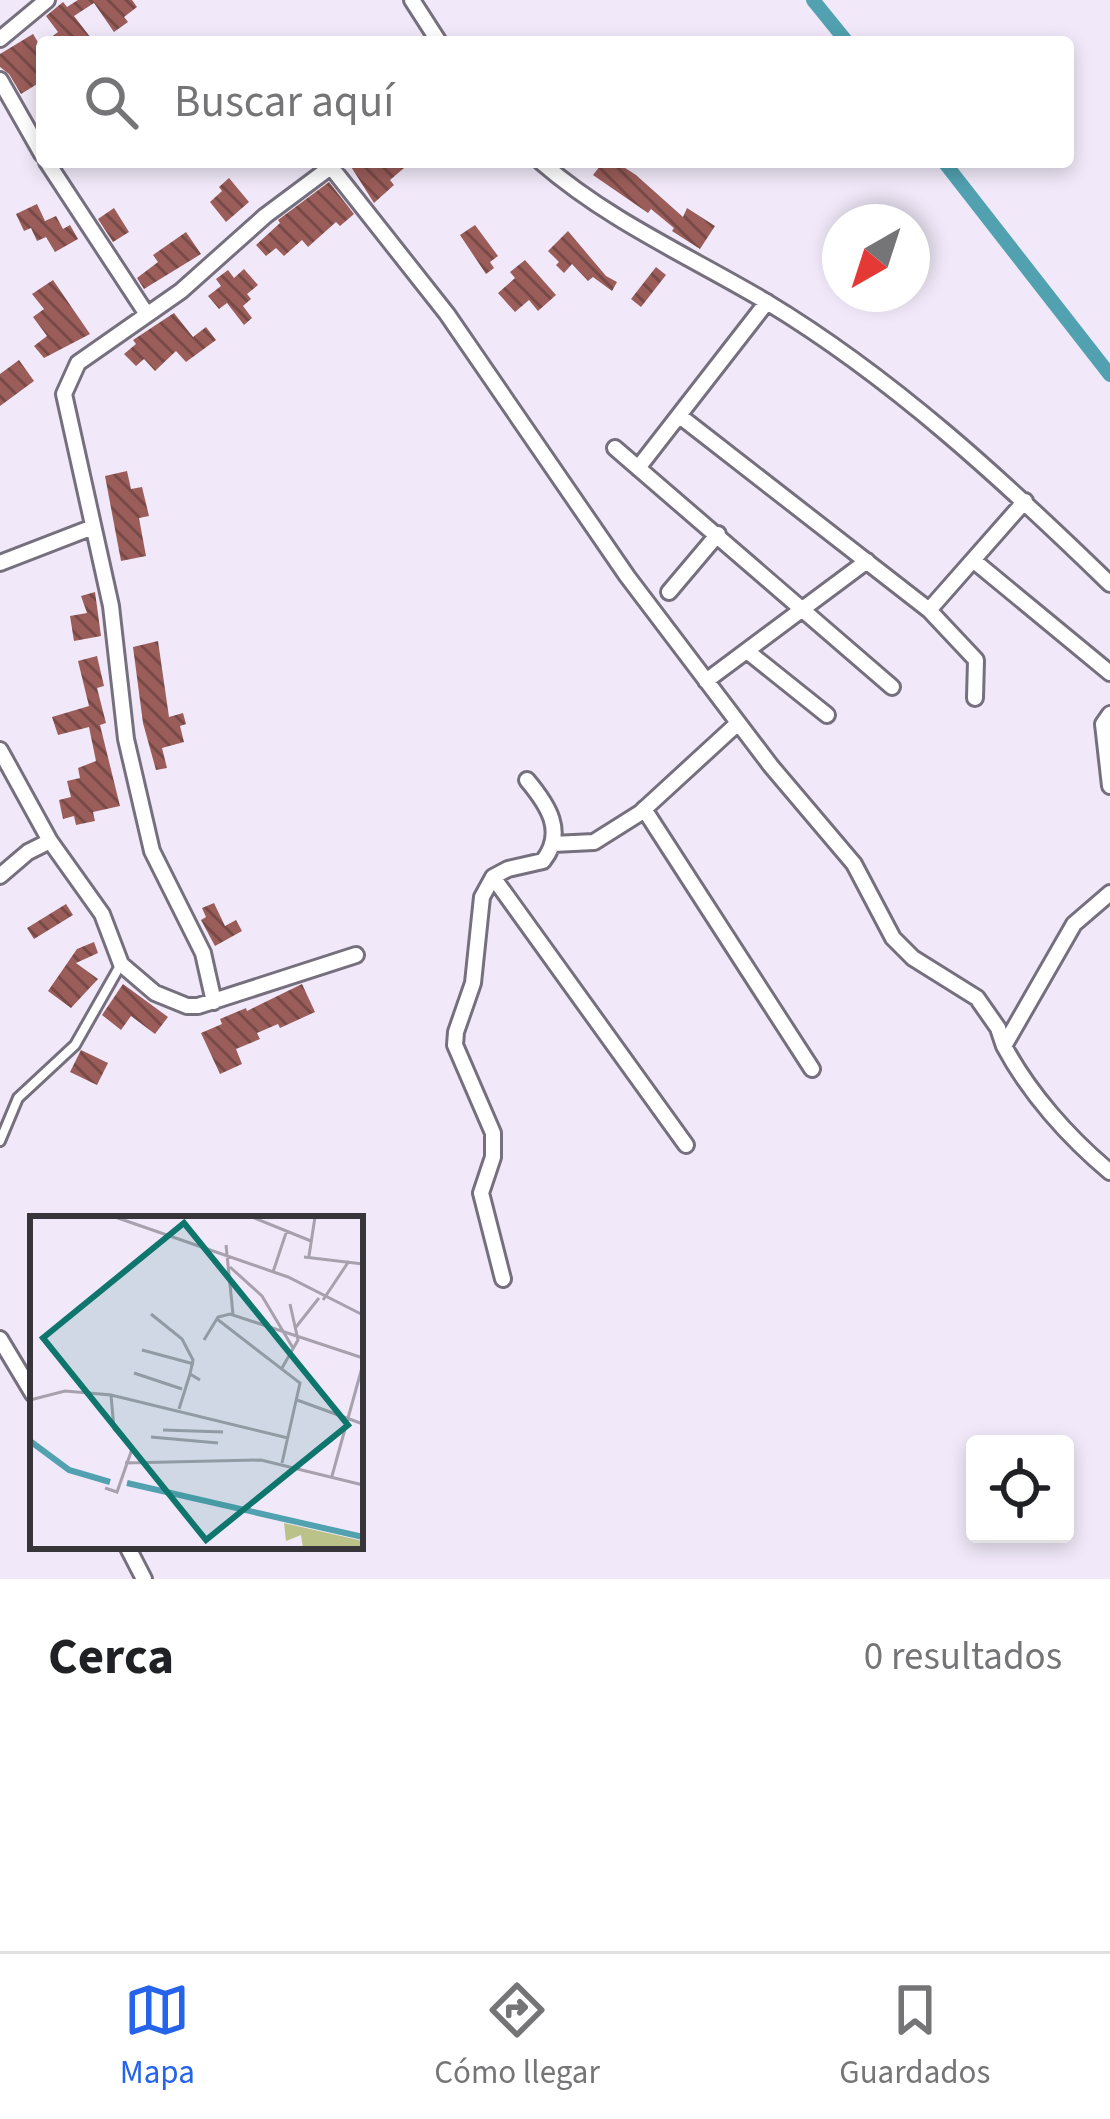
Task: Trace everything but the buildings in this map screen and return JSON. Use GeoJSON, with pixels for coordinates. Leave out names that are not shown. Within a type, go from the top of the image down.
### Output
{"type":"FeatureCollection","features":[{"type":"Feature","properties":{"kind":"street"},"geometry":{"type":"LineString","coordinates":[[0,39],[47,0]]}},
{"type":"Feature","properties":{"kind":"street"},"geometry":{"type":"LineString","coordinates":[[412,0],[435,36]]}},
{"type":"Feature","properties":{"kind":"street"},"geometry":{"type":"LineString","coordinates":[[0,80],[36,143]]}},
{"type":"Feature","properties":{"kind":"street"},"geometry":{"type":"LineString","coordinates":[[51,168],[146,313]]}},
{"type":"Feature","properties":{"kind":"street"},"geometry":{"type":"LineString","coordinates":[[214,1002],[203,953],[152,850],[126,739],[111,606],[64,394],[78,364],[181,291],[265,216],[330,168]]}},
{"type":"Feature","properties":{"kind":"street"},"geometry":{"type":"LineString","coordinates":[[336,168],[447,314],[627,576],[822,830],[854,864],[892,938],[913,958],[977,998],[1004,1046],[1082,1148],[1110,1172]]}},
{"type":"Feature","properties":{"kind":"street"},"geometry":{"type":"LineString","coordinates":[[549,168],[636,232],[767,302],[887,387],[1025,501],[1110,584]]}},
{"type":"Feature","properties":{"kind":"street"},"geometry":{"type":"LineString","coordinates":[[638,468],[767,302]]}},
{"type":"Feature","properties":{"kind":"street"},"geometry":{"type":"LineString","coordinates":[[681,417],[929,610],[976,660],[975,698]]}},
{"type":"Feature","properties":{"kind":"street"},"geometry":{"type":"LineString","coordinates":[[615,448],[892,687]]}},
{"type":"Feature","properties":{"kind":"street"},"geometry":{"type":"LineString","coordinates":[[929,610],[1025,501]]}},
{"type":"Feature","properties":{"kind":"street"},"geometry":{"type":"LineString","coordinates":[[0,563],[93,526]]}},
{"type":"Feature","properties":{"kind":"street"},"geometry":{"type":"LineString","coordinates":[[669,592],[718,534]]}},
{"type":"Feature","properties":{"kind":"street"},"geometry":{"type":"LineString","coordinates":[[974,560],[1110,673]]}},
{"type":"Feature","properties":{"kind":"street"},"geometry":{"type":"LineString","coordinates":[[706,681],[867,561]]}},
{"type":"Feature","properties":{"kind":"street"},"geometry":{"type":"LineString","coordinates":[[747,651],[826,715]]}},
{"type":"Feature","properties":{"kind":"street"},"geometry":{"type":"LineString","coordinates":[[1110,714],[1103,724],[1110,786]]}},
{"type":"Feature","properties":{"kind":"street"},"geometry":{"type":"LineString","coordinates":[[553,844],[593,842],[644,808],[738,723]]}},
{"type":"Feature","properties":{"kind":"street"},"geometry":{"type":"LineString","coordinates":[[0,750],[50,841],[102,914],[121,964],[142,986],[187,1006],[214,1002],[356,955]]}},
{"type":"Feature","properties":{"kind":"street"},"geometry":{"type":"LineString","coordinates":[[503,1279],[481,1193],[493,1156],[493,1133],[455,1045],[473,983],[482,897],[493,877],[508,868],[542,862],[553,844],[551,814],[527,780]]}},
{"type":"Feature","properties":{"kind":"street"},"geometry":{"type":"LineString","coordinates":[[644,808],[812,1069]]}},
{"type":"Feature","properties":{"kind":"street"},"geometry":{"type":"LineString","coordinates":[[0,876],[28,852],[50,841]]}},
{"type":"Feature","properties":{"kind":"street"},"geometry":{"type":"LineString","coordinates":[[493,877],[686,1145]]}},
{"type":"Feature","properties":{"kind":"street"},"geometry":{"type":"LineString","coordinates":[[1004,1046],[1074,924],[1110,893]]}},
{"type":"Feature","properties":{"kind":"street"},"geometry":{"type":"LineString","coordinates":[[0,1339],[30,1389]]}},
{"type":"Feature","properties":{"kind":"street"},"geometry":{"type":"LineString","coordinates":[[129,1549],[144,1579]]}},
{"type":"Feature","properties":{"kind":"lane"},"geometry":{"type":"LineString","coordinates":[[0,1141],[18,1099],[74,1045],[121,964]]}},
{"type":"Feature","properties":{"kind":"waterway"},"geometry":{"type":"LineString","coordinates":[[813,0],[842,36]]}},
{"type":"Feature","properties":{"kind":"waterway"},"geometry":{"type":"LineString","coordinates":[[949,168],[1110,375]]}}]}
